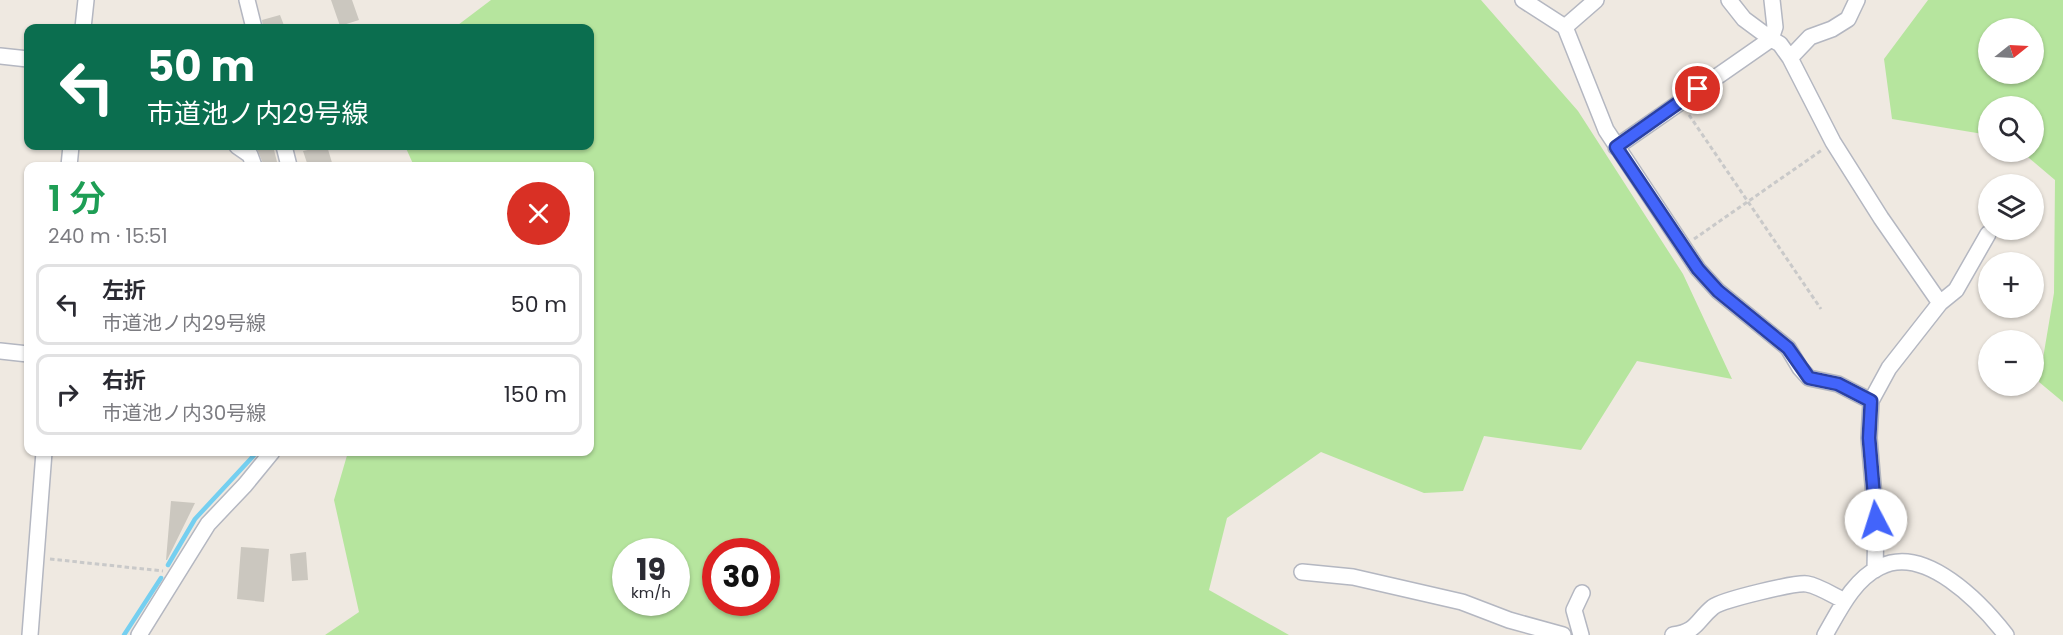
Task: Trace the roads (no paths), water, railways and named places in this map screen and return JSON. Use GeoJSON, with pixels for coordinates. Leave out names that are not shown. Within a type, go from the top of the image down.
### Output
{"type":"FeatureCollection","features":[{"type":"Feature","properties":{"kind":"street"},"geometry":{"type":"LineString","coordinates":[[83,24],[86,0]]}},
{"type":"Feature","properties":{"kind":"street"},"geometry":{"type":"LineString","coordinates":[[247,0],[253,24]]}},
{"type":"Feature","properties":{"kind":"street"},"geometry":{"type":"LineString","coordinates":[[1523,0],[1565,27],[1599,116],[1616,147],[1683,247],[1718,291],[1788,348],[1809,378],[1838,384],[1871,401]]}},
{"type":"Feature","properties":{"kind":"street"},"geometry":{"type":"LineString","coordinates":[[1565,27],[1596,0]]}},
{"type":"Feature","properties":{"kind":"street"},"geometry":{"type":"LineString","coordinates":[[1729,0],[1744,19],[1780,44],[1790,58],[1833,142],[1881,218],[1940,303]]}},
{"type":"Feature","properties":{"kind":"street"},"geometry":{"type":"LineString","coordinates":[[1616,147],[1771,39],[1775,27],[1772,0]]}},
{"type":"Feature","properties":{"kind":"street"},"geometry":{"type":"LineString","coordinates":[[1790,58],[1810,37],[1832,29],[1848,18],[1857,0]]}},
{"type":"Feature","properties":{"kind":"street"},"geometry":{"type":"LineString","coordinates":[[0,56],[24,59]]}},
{"type":"Feature","properties":{"kind":"street"},"geometry":{"type":"LineString","coordinates":[[244,150],[250,154],[253,162]]}},
{"type":"Feature","properties":{"kind":"street"},"geometry":{"type":"LineString","coordinates":[[1875,570],[1876,520],[1869,438],[1871,401],[1889,368],[1940,303],[1956,290],[1985,240]]}},
{"type":"Feature","properties":{"kind":"street"},"geometry":{"type":"LineString","coordinates":[[0,351],[24,354]]}},
{"type":"Feature","properties":{"kind":"street"},"geometry":{"type":"LineString","coordinates":[[30,635],[44,456]]}},
{"type":"Feature","properties":{"kind":"street"},"geometry":{"type":"LineString","coordinates":[[139,635],[176,572],[208,524],[269,456]]}},
{"type":"Feature","properties":{"kind":"street"},"geometry":{"type":"LineString","coordinates":[[1825,635],[1854,588],[1875,570],[1891,562],[1903,562],[1939,572],[1994,619],[2006,635]]}},
{"type":"Feature","properties":{"kind":"street"},"geometry":{"type":"LineString","coordinates":[[1302,572],[1353,577],[1462,602],[1509,620],[1563,635]]}},
{"type":"Feature","properties":{"kind":"street"},"geometry":{"type":"LineString","coordinates":[[1672,635],[1695,629],[1712,608],[1726,599],[1791,585],[1807,584],[1845,601]]}},
{"type":"Feature","properties":{"kind":"street"},"geometry":{"type":"LineString","coordinates":[[1581,635],[1574,610],[1582,593]]}},
{"type":"Feature","properties":{"kind":"waterway"},"geometry":{"type":"LineString","coordinates":[[168,565],[195,519],[253,456]]}},
{"type":"Feature","properties":{"kind":"waterway"},"geometry":{"type":"LineString","coordinates":[[124,635],[161,578]]}}]}
